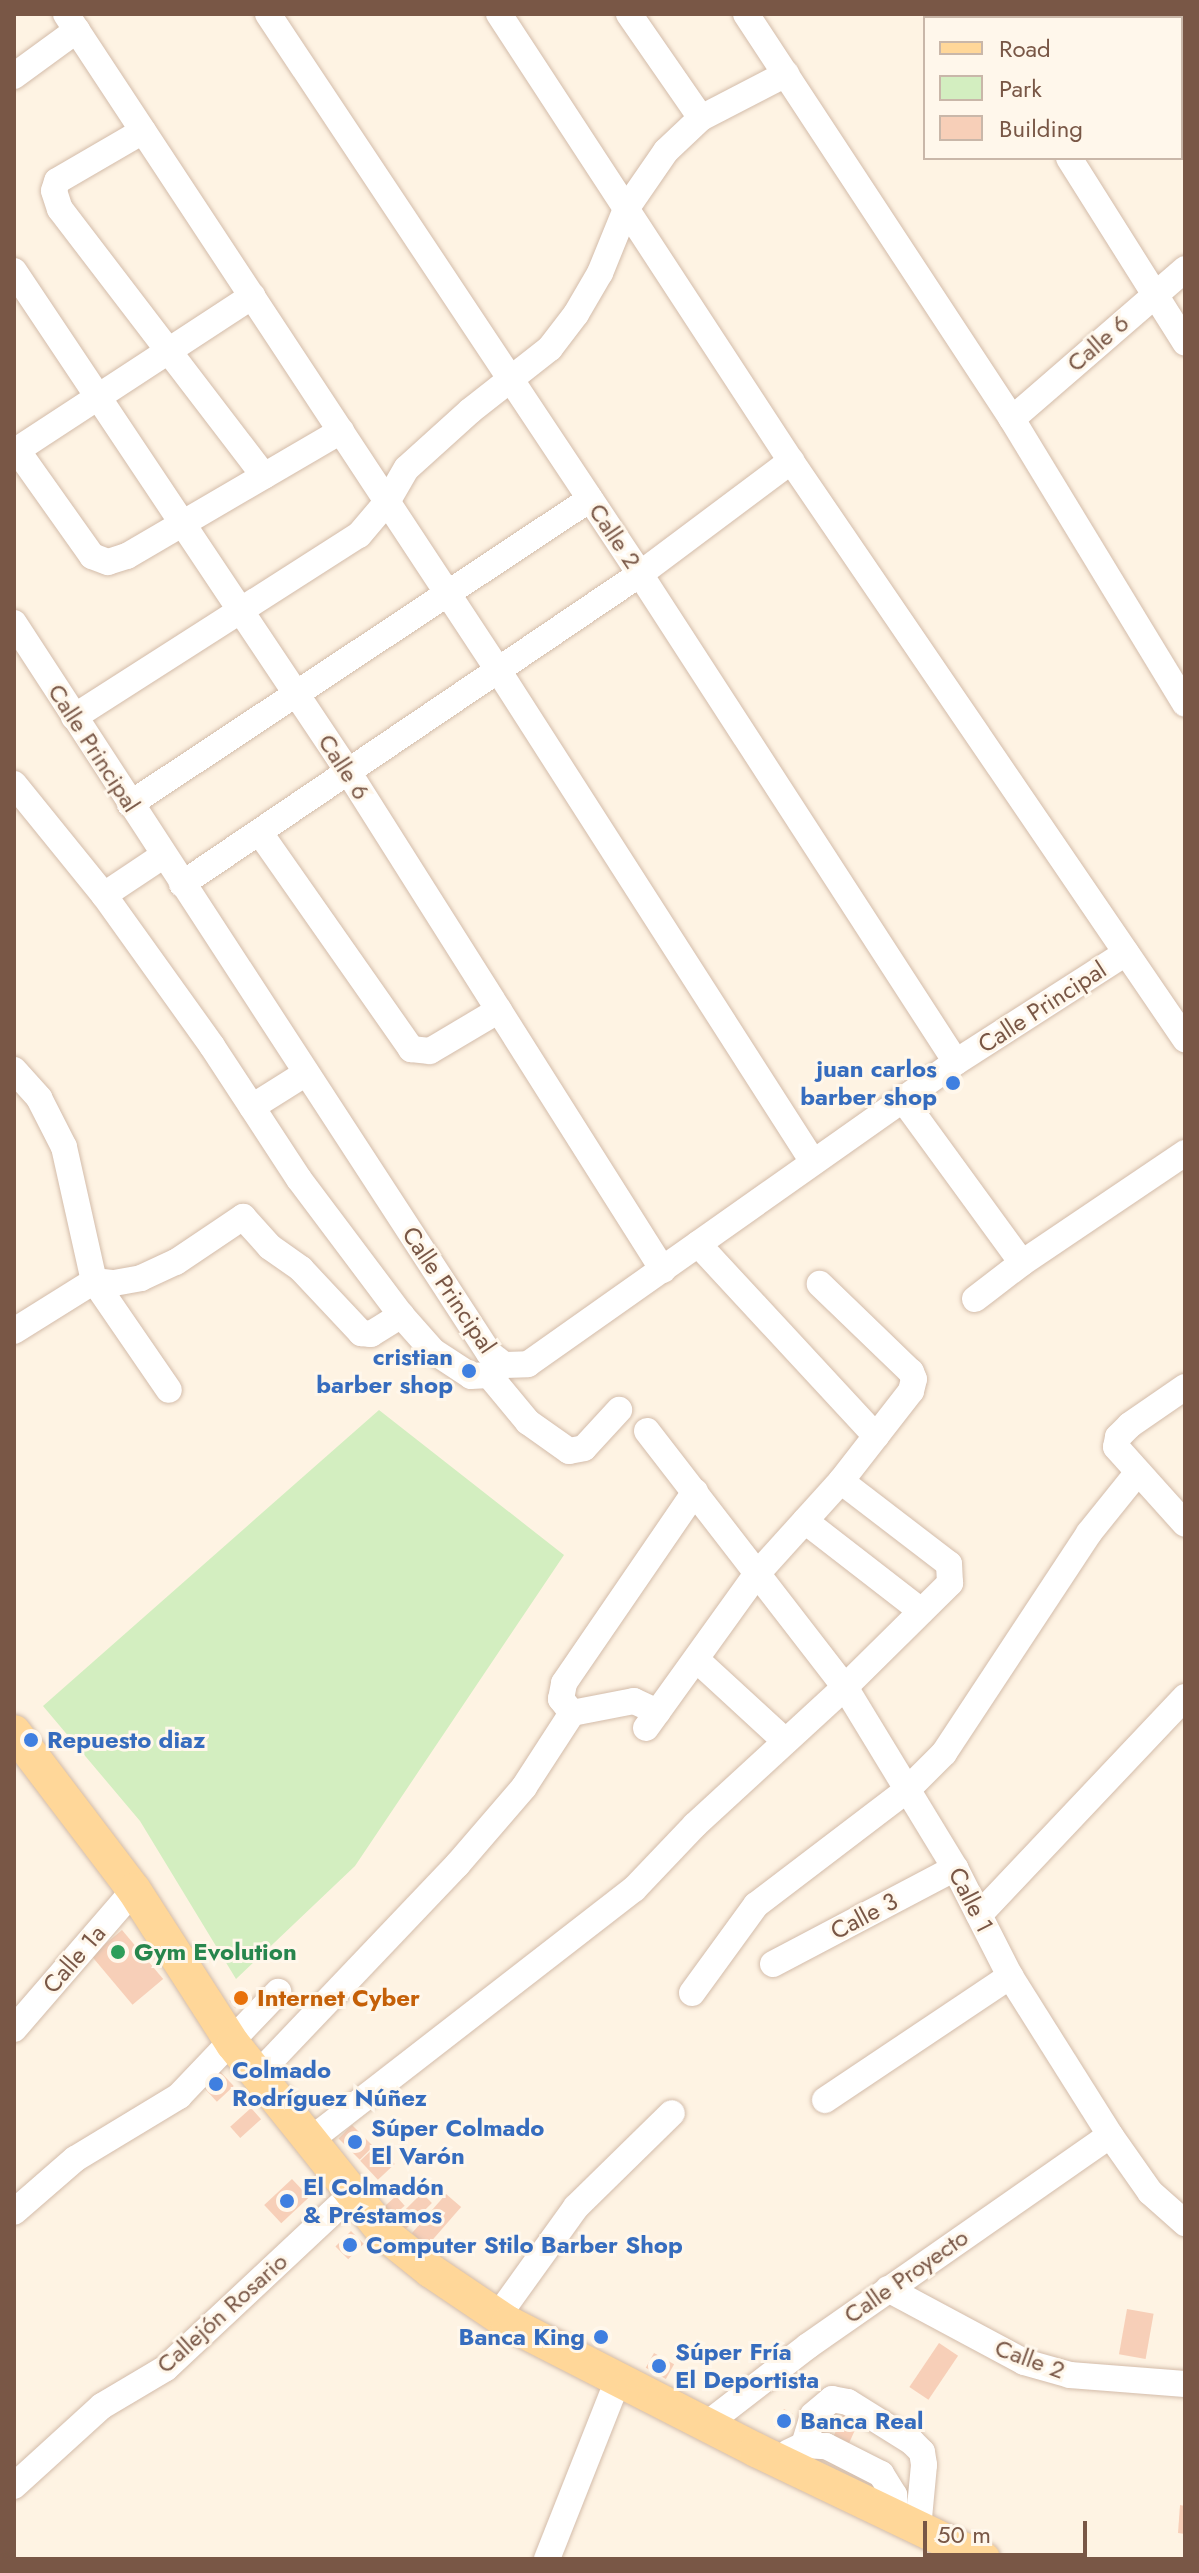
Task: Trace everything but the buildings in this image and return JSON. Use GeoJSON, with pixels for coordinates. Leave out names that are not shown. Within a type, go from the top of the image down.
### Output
{"type":"FeatureCollection","features":[{"type":"Feature","properties":{"kind":"main road"},"geometry":{"type":"LineString","coordinates":[[15,1735],[134,1890],[233,2044],[386,2235],[497,2317],[707,2424],[789,2452],[907,2522],[983,2559]]}},
{"type":"Feature","properties":{"kind":"street","name":"Calle 2"},"geometry":{"type":"LineString","coordinates":[[268,14],[640,574],[956,1062]]}},
{"type":"Feature","properties":{"kind":"street"},"geometry":{"type":"LineString","coordinates":[[499,14],[791,461],[1185,1039]]}},
{"type":"Feature","properties":{"kind":"street"},"geometry":{"type":"LineString","coordinates":[[629,14],[701,118]]}},
{"type":"Feature","properties":{"kind":"street"},"geometry":{"type":"LineString","coordinates":[[746,14],[1012,419],[1185,703]]}},
{"type":"Feature","properties":{"kind":"street"},"geometry":{"type":"LineString","coordinates":[[14,76],[72,22],[498,670],[813,1162]]}},
{"type":"Feature","properties":{"kind":"street"},"geometry":{"type":"LineString","coordinates":[[74,717],[359,535],[387,502],[407,468],[550,348],[576,314],[600,273],[626,209],[666,151],[701,118],[786,74]]}},
{"type":"Feature","properties":{"kind":"street"},"geometry":{"type":"LineString","coordinates":[[143,131],[57,181],[54,191],[60,209],[264,476]]}},
{"type":"Feature","properties":{"kind":"street"},"geometry":{"type":"LineString","coordinates":[[1070,160],[1152,295],[1185,342]]}},
{"type":"Feature","properties":{"kind":"street","name":"Calle 6"},"geometry":{"type":"LineString","coordinates":[[1012,419],[1185,269]]}},
{"type":"Feature","properties":{"kind":"street","name":"Calle 6"},"geometry":{"type":"LineString","coordinates":[[14,271],[349,773],[663,1270]]}},
{"type":"Feature","properties":{"kind":"street"},"geometry":{"type":"LineString","coordinates":[[252,296],[15,451],[92,556],[108,562],[127,556],[341,431]]}},
{"type":"Feature","properties":{"kind":"street"},"geometry":{"type":"LineString","coordinates":[[182,884],[640,574],[791,461]]}},
{"type":"Feature","properties":{"kind":"street"},"geometry":{"type":"LineString","coordinates":[[130,804],[590,499]]}},
{"type":"Feature","properties":{"kind":"street","name":"Calle Principal"},"geometry":{"type":"LineString","coordinates":[[14,623],[489,1353],[496,1370],[528,1364],[956,1062],[1126,953]]}},
{"type":"Feature","properties":{"kind":"street"},"geometry":{"type":"LineString","coordinates":[[14,784],[104,895],[299,1179],[401,1315],[433,1351],[471,1376],[496,1370],[528,1422],[569,1451],[584,1448],[619,1410]]}},
{"type":"Feature","properties":{"kind":"street"},"geometry":{"type":"LineString","coordinates":[[260,833],[411,1049],[430,1051],[499,1010]]}},
{"type":"Feature","properties":{"kind":"street"},"geometry":{"type":"LineString","coordinates":[[104,895],[164,855]]}},
{"type":"Feature","properties":{"kind":"street"},"geometry":{"type":"LineString","coordinates":[[14,1070],[39,1098],[64,1147],[94,1281],[169,1390]]}},
{"type":"Feature","properties":{"kind":"street"},"geometry":{"type":"LineString","coordinates":[[252,1107],[306,1073]]}},
{"type":"Feature","properties":{"kind":"street"},"geometry":{"type":"LineString","coordinates":[[904,1101],[1022,1263]]}},
{"type":"Feature","properties":{"kind":"street"},"geometry":{"type":"LineString","coordinates":[[975,1299],[1022,1263],[1185,1153]]}},
{"type":"Feature","properties":{"kind":"street"},"geometry":{"type":"LineString","coordinates":[[14,1331],[94,1281],[114,1283],[141,1278],[176,1262],[243,1217],[270,1247],[301,1269],[361,1333],[371,1334],[401,1315]]}},
{"type":"Feature","properties":{"kind":"street"},"geometry":{"type":"LineString","coordinates":[[698,1244],[876,1436]]}},
{"type":"Feature","properties":{"kind":"street"},"geometry":{"type":"LineString","coordinates":[[257,2075],[457,1865],[524,1787],[572,1713],[634,1701],[652,1720],[756,1575],[841,1481],[911,1391],[914,1379],[911,1372],[820,1284]]}},
{"type":"Feature","properties":{"kind":"street"},"geometry":{"type":"LineString","coordinates":[[1185,1387],[1118,1437],[1116,1447],[1185,1524]]}},
{"type":"Feature","properties":{"kind":"street","name":"Calle 1"},"geometry":{"type":"LineString","coordinates":[[647,1431],[845,1687],[955,1868],[1010,1976],[1110,2135],[1150,2192],[1185,2223]]}},
{"type":"Feature","properties":{"kind":"street"},"geometry":{"type":"LineString","coordinates":[[692,1993],[756,1905],[908,1789],[944,1753],[1089,1533],[1138,1472]]}},
{"type":"Feature","properties":{"kind":"street"},"geometry":{"type":"LineString","coordinates":[[309,2141],[522,1979],[634,1889],[784,1740],[845,1687],[950,1583],[952,1573],[949,1564],[841,1481]]}},
{"type":"Feature","properties":{"kind":"street"},"geometry":{"type":"LineString","coordinates":[[572,1713],[561,1699],[564,1683],[695,1492]]}},
{"type":"Feature","properties":{"kind":"street"},"geometry":{"type":"LineString","coordinates":[[805,1521],[921,1611]]}},
{"type":"Feature","properties":{"kind":"street"},"geometry":{"type":"LineString","coordinates":[[697,1660],[784,1740]]}},
{"type":"Feature","properties":{"kind":"street"},"geometry":{"type":"LineString","coordinates":[[979,1915],[1185,1697]]}},
{"type":"Feature","properties":{"kind":"street","name":"Calle 3"},"geometry":{"type":"LineString","coordinates":[[773,1964],[955,1868]]}},
{"type":"Feature","properties":{"kind":"street","name":"Calle 1a"},"geometry":{"type":"LineString","coordinates":[[14,2029],[134,1890]]}},
{"type":"Feature","properties":{"kind":"street"},"geometry":{"type":"LineString","coordinates":[[825,2100],[1010,1976]]}},
{"type":"Feature","properties":{"kind":"street"},"geometry":{"type":"LineString","coordinates":[[14,2212],[75,2159],[179,2096],[233,2044],[278,1992]]}},
{"type":"Feature","properties":{"kind":"street"},"geometry":{"type":"LineString","coordinates":[[497,2317],[576,2207],[672,2113]]}},
{"type":"Feature","properties":{"kind":"street","name":"Calle Proyecto"},"geometry":{"type":"LineString","coordinates":[[707,2424],[888,2289],[1110,2135]]}},
{"type":"Feature","properties":{"kind":"street","name":"Callejón Rosario"},"geometry":{"type":"LineString","coordinates":[[14,2486],[102,2406],[166,2368],[351,2195]]}},
{"type":"Feature","properties":{"kind":"street","name":"Calle 2"},"geometry":{"type":"LineString","coordinates":[[888,2289],[1024,2362],[1070,2375],[1185,2384]]}},
{"type":"Feature","properties":{"kind":"street"},"geometry":{"type":"LineString","coordinates":[[547,2559],[618,2380]]}},
{"type":"Feature","properties":{"kind":"street"},"geometry":{"type":"LineString","coordinates":[[789,2452],[813,2415],[832,2399],[848,2402],[912,2442],[922,2452],[924,2465],[907,2522]]}},
{"type":"Feature","properties":{"kind":"green space"},"geometry":{"type":"Polygon","coordinates":[[[379,1410],[564,1555],[355,1866],[236,1979],[140,1821],[43,1706],[379,1410]]]}},
{"type":"Feature","properties":{"kind":"place","name":"juan carlos barber shop"},"geometry":{"type":"Point","coordinates":[953,1083]}},
{"type":"Feature","properties":{"kind":"place","name":"cristian barber shop"},"geometry":{"type":"Point","coordinates":[469,1371]}},
{"type":"Feature","properties":{"kind":"place","name":"Repuesto diaz"},"geometry":{"type":"Point","coordinates":[31,1740]}},
{"type":"Feature","properties":{"kind":"place","name":"Gym Evolution"},"geometry":{"type":"Point","coordinates":[118,1952]}},
{"type":"Feature","properties":{"kind":"place","name":"Internet Cyber"},"geometry":{"type":"Point","coordinates":[241,1998]}},
{"type":"Feature","properties":{"kind":"place","name":"Colmado Rodríguez Núñez"},"geometry":{"type":"Point","coordinates":[216,2084]}},
{"type":"Feature","properties":{"kind":"place","name":"Súper Colmado El Varón"},"geometry":{"type":"Point","coordinates":[355,2142]}},
{"type":"Feature","properties":{"kind":"place","name":"El Colmadón & Préstamos"},"geometry":{"type":"Point","coordinates":[287,2201]}},
{"type":"Feature","properties":{"kind":"place","name":"Computer Stilo Barber Shop"},"geometry":{"type":"Point","coordinates":[350,2245]}},
{"type":"Feature","properties":{"kind":"place","name":"Banca King"},"geometry":{"type":"Point","coordinates":[601,2337]}},
{"type":"Feature","properties":{"kind":"place","name":"Súper Fría El Deportista"},"geometry":{"type":"Point","coordinates":[659,2366]}},
{"type":"Feature","properties":{"kind":"place","name":"Banca Real"},"geometry":{"type":"Point","coordinates":[784,2421]}}]}
